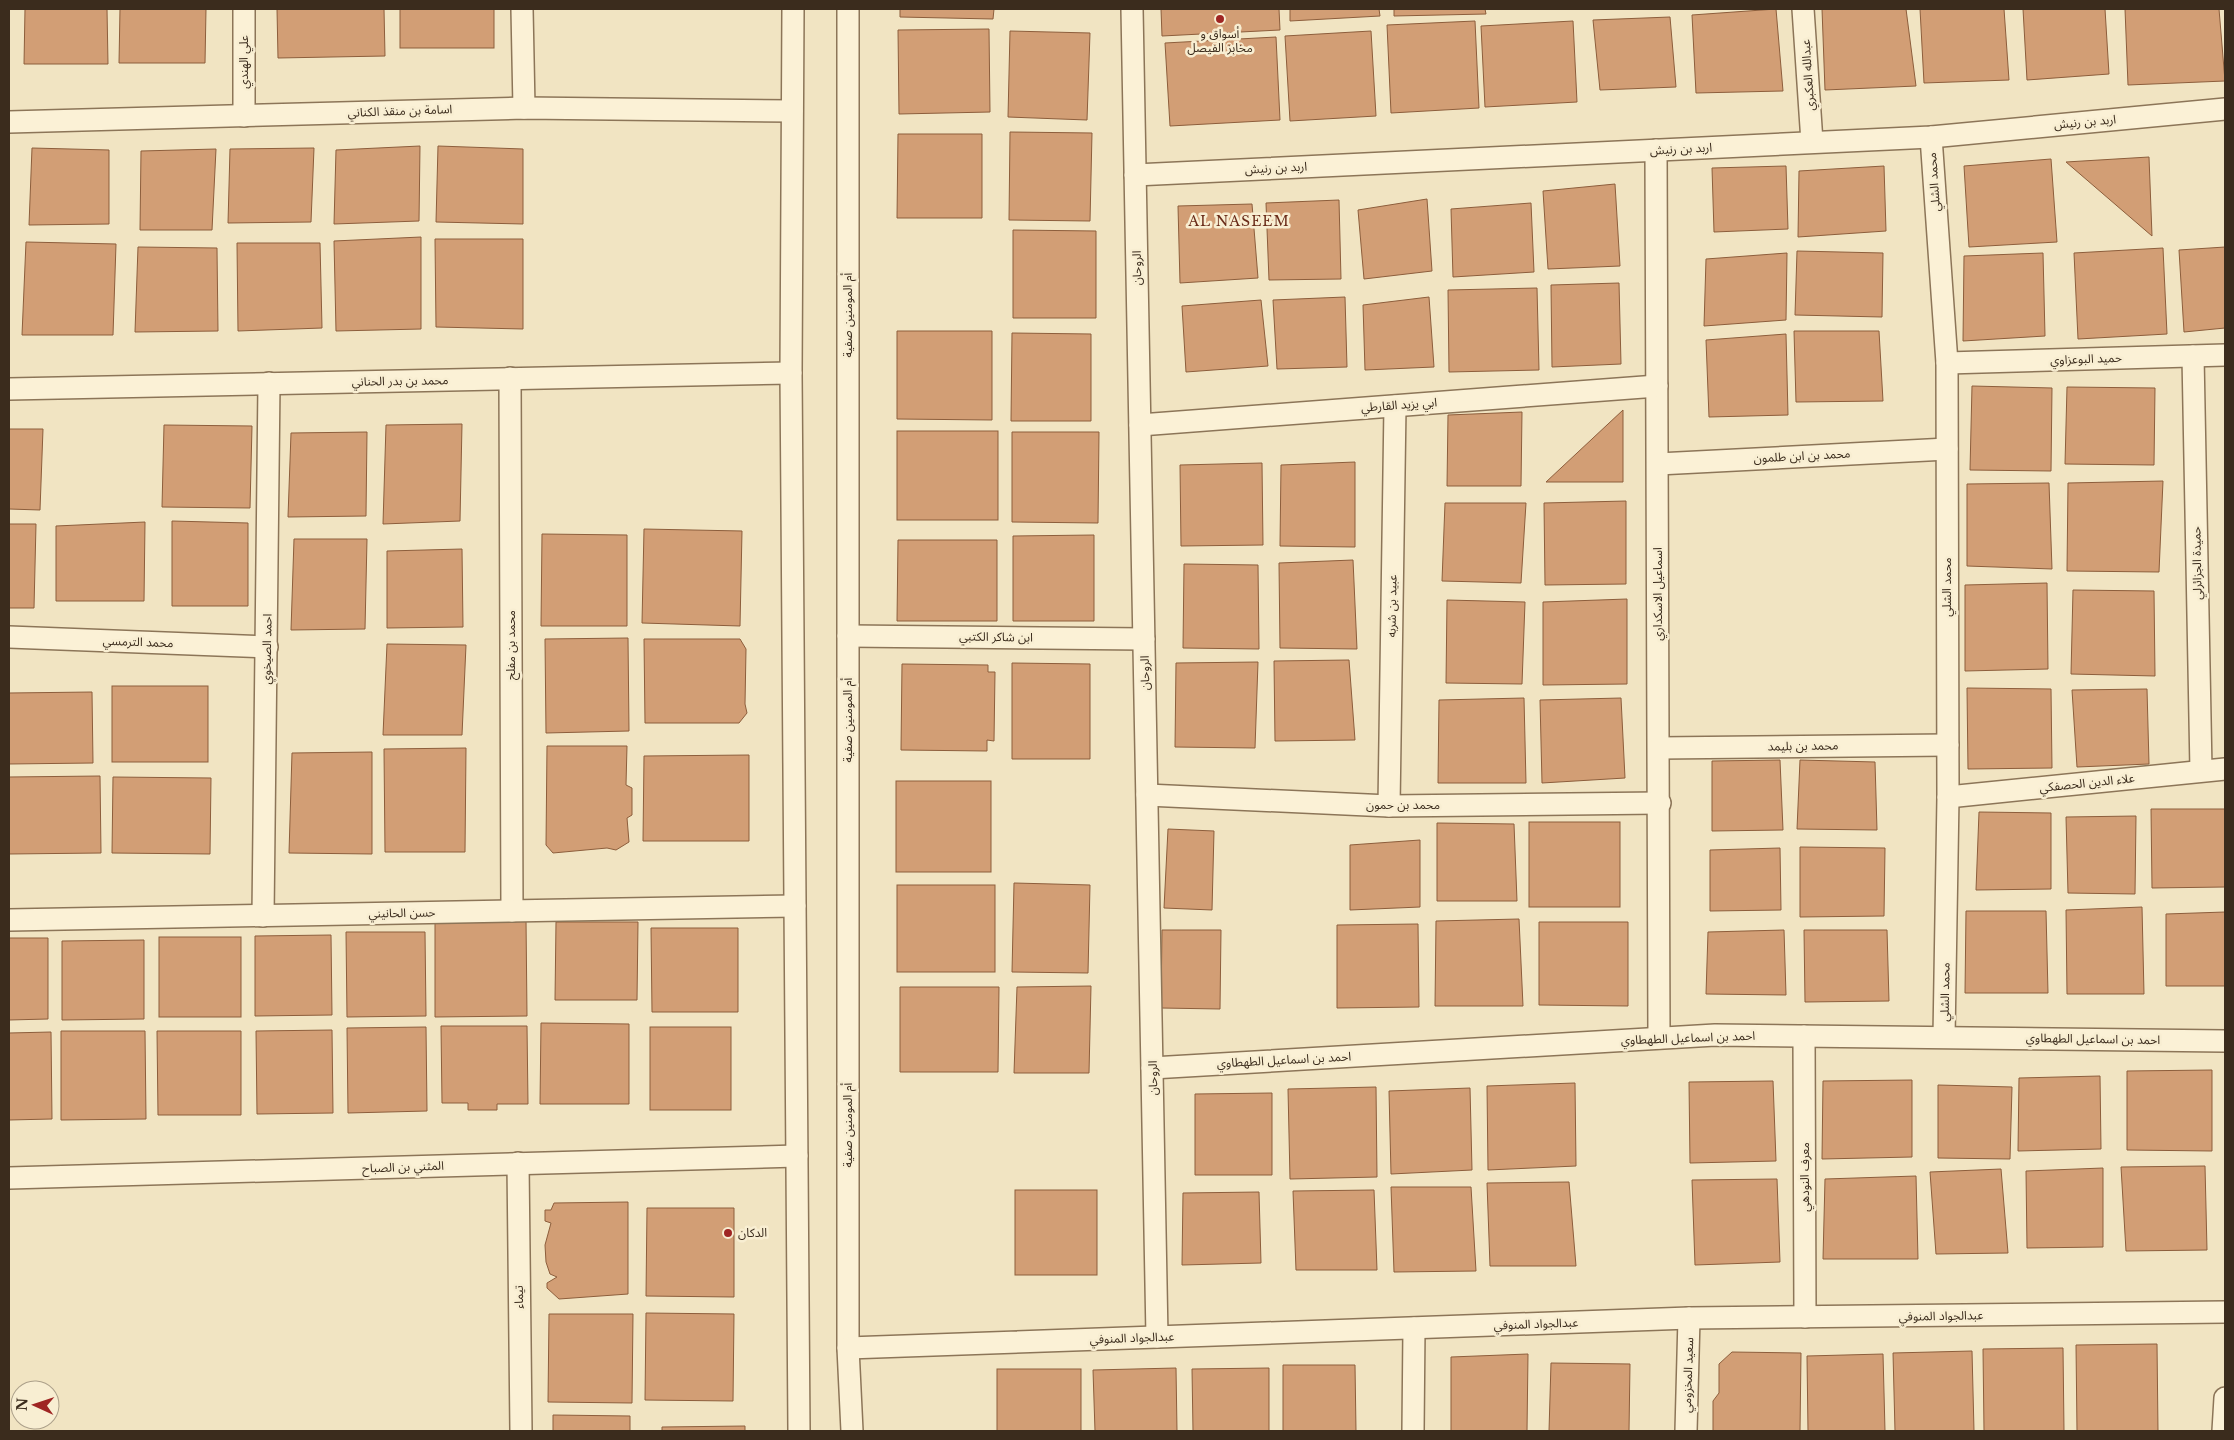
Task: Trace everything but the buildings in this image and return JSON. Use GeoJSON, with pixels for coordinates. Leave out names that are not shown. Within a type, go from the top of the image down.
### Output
{"type":"FeatureCollection","features":[{"type":"Feature","properties":{"kind":"street","name":"علي الهندي"},"geometry":{"type":"LineString","coordinates":[[244,9],[244,116]]}},
{"type":"Feature","properties":{"kind":"street"},"geometry":{"type":"LineString","coordinates":[[522,9],[524,108]]}},
{"type":"Feature","properties":{"kind":"street"},"geometry":{"type":"LineString","coordinates":[[793,9],[791,373],[799,1431]]}},
{"type":"Feature","properties":{"kind":"street","name":"أم المومنين صفية"},"geometry":{"type":"LineString","coordinates":[[848,9],[848,1348],[852,1431]]}},
{"type":"Feature","properties":{"kind":"street","name":"الروحان"},"geometry":{"type":"LineString","coordinates":[[1132,9],[1158,1337]]}},
{"type":"Feature","properties":{"kind":"street","name":"عبدالله العكبري"},"geometry":{"type":"LineString","coordinates":[[1803,9],[1812,142]]}},
{"type":"Feature","properties":{"kind":"street","name":"اسامة بن منقذ الكناني"},"geometry":{"type":"LineString","coordinates":[[9,122],[524,108],[792,111]]}},
{"type":"Feature","properties":{"kind":"street","name":"اربد بن رنيش"},"geometry":{"type":"LineString","coordinates":[[1135,175],[1931,137],[2225,109]]}},
{"type":"Feature","properties":{"kind":"street","name":"محمد الشلي"},"geometry":{"type":"LineString","coordinates":[[1931,137],[1947,363],[1948,797],[1944,1038]]}},
{"type":"Feature","properties":{"kind":"street","name":"اسماعيل الاسكداري"},"geometry":{"type":"LineString","coordinates":[[1656,150],[1660,1038]]}},
{"type":"Feature","properties":{"kind":"street","name":"حميد البوعزاوي"},"geometry":{"type":"LineString","coordinates":[[1947,363],[2225,355]]}},
{"type":"Feature","properties":{"kind":"street","name":"حميدة الجزائرلي"},"geometry":{"type":"LineString","coordinates":[[2193,356],[2201,770]]}},
{"type":"Feature","properties":{"kind":"street","name":"محمد بن بدر الحناني"},"geometry":{"type":"LineString","coordinates":[[9,389],[791,373]]}},
{"type":"Feature","properties":{"kind":"street","name":"محمد بن مفلح"},"geometry":{"type":"LineString","coordinates":[[510,378],[512,911]]}},
{"type":"Feature","properties":{"kind":"street","name":"احمد الصيخوي"},"geometry":{"type":"LineString","coordinates":[[263,916],[269,383]]}},
{"type":"Feature","properties":{"kind":"street","name":"ابي يزيد القارطي"},"geometry":{"type":"LineString","coordinates":[[1140,425],[1657,386]]}},
{"type":"Feature","properties":{"kind":"street","name":"عبيد بن شربه"},"geometry":{"type":"LineString","coordinates":[[1389,806],[1395,406]]}},
{"type":"Feature","properties":{"kind":"street","name":"محمد بن ابن طلمون"},"geometry":{"type":"LineString","coordinates":[[1658,464],[1947,449]]}},
{"type":"Feature","properties":{"kind":"street","name":"ابن شاكر الكتبي"},"geometry":{"type":"LineString","coordinates":[[848,636],[1144,639]]}},
{"type":"Feature","properties":{"kind":"street","name":"محمد الترمسي"},"geometry":{"type":"LineString","coordinates":[[9,637],[267,647]]}},
{"type":"Feature","properties":{"kind":"street","name":"محمد بن بليمد"},"geometry":{"type":"LineString","coordinates":[[1658,748],[1948,744]]}},
{"type":"Feature","properties":{"kind":"street","name":"علاء الدين الحصفكي"},"geometry":{"type":"LineString","coordinates":[[1948,797],[2225,769]]}},
{"type":"Feature","properties":{"kind":"street","name":"محمد بن حمون"},"geometry":{"type":"LineString","coordinates":[[1147,795],[1389,806],[1660,803]]}},
{"type":"Feature","properties":{"kind":"street","name":"حسن الحانيني"},"geometry":{"type":"LineString","coordinates":[[9,920],[795,906]]}},
{"type":"Feature","properties":{"kind":"street","name":"احمد بن اسماعيل الطهطاوي"},"geometry":{"type":"LineString","coordinates":[[1152,1068],[1715,1035],[2225,1041]]}},
{"type":"Feature","properties":{"kind":"street","name":"معرف النودهي"},"geometry":{"type":"LineString","coordinates":[[1804,1036],[1805,1317]]}},
{"type":"Feature","properties":{"kind":"street","name":"المثني بن الصباح"},"geometry":{"type":"LineString","coordinates":[[9,1178],[797,1156]]}},
{"type":"Feature","properties":{"kind":"street","name":"تيماء"},"geometry":{"type":"LineString","coordinates":[[518,1163],[521,1431]]}},
{"type":"Feature","properties":{"kind":"street","name":"عبدالجواد المنوفي"},"geometry":{"type":"LineString","coordinates":[[848,1348],[1690,1318],[2225,1312]]}},
{"type":"Feature","properties":{"kind":"street","name":"سعيد المخزومي"},"geometry":{"type":"LineString","coordinates":[[1686,1431],[1690,1318]]}},
{"type":"Feature","properties":{"kind":"street"},"geometry":{"type":"LineString","coordinates":[[1413,1431],[1414,1328]]}},
{"type":"Feature","properties":{"kind":"street"},"geometry":{"type":"LineString","coordinates":[[2224,1431],[2225,1398]]}},
{"type":"Feature","properties":{"kind":"place","name":"أسواق و مخابز الفيصل"},"geometry":{"type":"Point","coordinates":[1220,19]}},
{"type":"Feature","properties":{"kind":"place","name":"الدكان"},"geometry":{"type":"Point","coordinates":[728,1233]}},
{"type":"Feature","properties":{"kind":"district","name":"AL NASEEM"},"geometry":{"type":"Point","coordinates":[1239,221]}}]}
